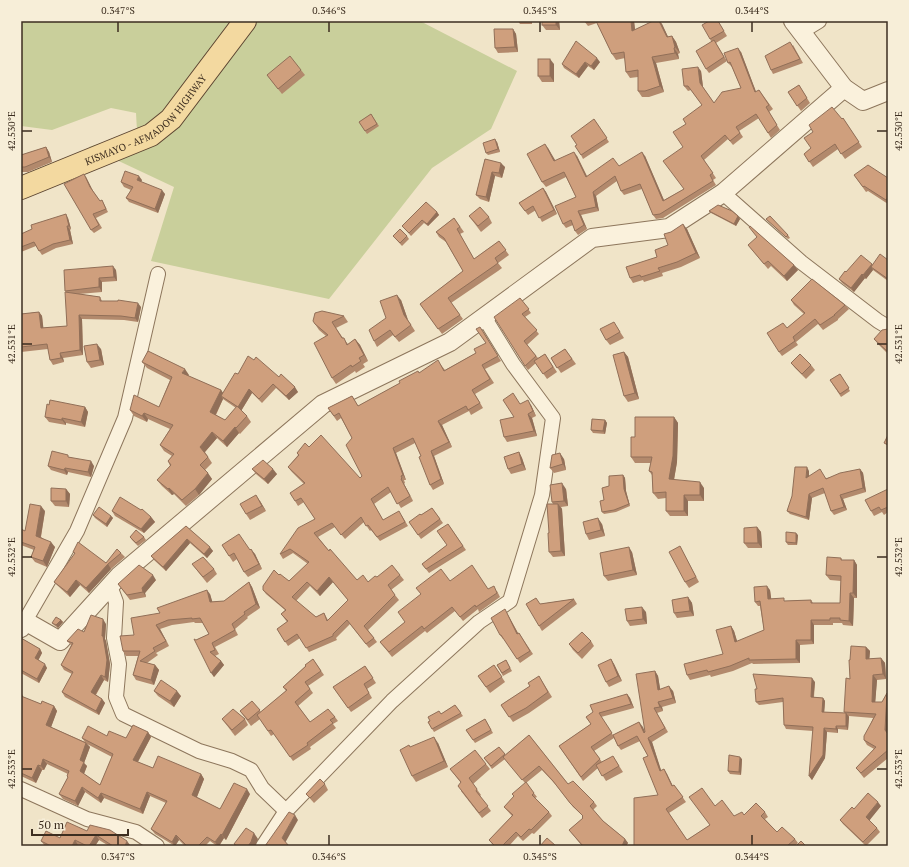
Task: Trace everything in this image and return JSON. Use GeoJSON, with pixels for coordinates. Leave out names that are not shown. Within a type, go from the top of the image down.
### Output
{"type":"FeatureCollection","features":[{"type":"Feature","properties":{"kind":"main road","name":"KISMAYO - AFMADOW HIGHWAY"},"geometry":{"type":"LineString","coordinates":[[21,188],[151,135],[171,119],[245,21]]}},
{"type":"Feature","properties":{"kind":"street"},"geometry":{"type":"LineString","coordinates":[[819,21],[797,26],[844,88],[863,101],[888,91]]}},
{"type":"Feature","properties":{"kind":"street"},"geometry":{"type":"LineString","coordinates":[[158,274],[125,418],[77,531],[23,624],[60,641],[119,576],[323,404],[450,342],[592,238],[669,228],[724,193],[844,88]]}},
{"type":"Feature","properties":{"kind":"street"},"geometry":{"type":"LineString","coordinates":[[724,193],[801,262],[888,327]]}},
{"type":"Feature","properties":{"kind":"street"},"geometry":{"type":"LineString","coordinates":[[263,846],[286,811],[392,701],[479,622],[510,601],[542,495],[553,418],[513,364],[484,317]]}},
{"type":"Feature","properties":{"kind":"street"},"geometry":{"type":"LineString","coordinates":[[110,586],[116,602],[114,638],[119,664],[116,697],[123,714],[199,751],[232,761],[251,770],[262,788],[286,811]]}},
{"type":"Feature","properties":{"kind":"street"},"geometry":{"type":"LineString","coordinates":[[21,789],[87,819],[136,832],[157,846]]}},
{"type":"Feature","properties":{"kind":"green space"},"geometry":{"type":"Polygon","coordinates":[[[21,21],[420,21],[517,71],[491,129],[432,168],[329,299],[151,261],[174,187],[89,147],[137,131],[136,113],[111,108],[52,130],[21,126],[21,21]]]}},
{"type":"Feature","properties":{"kind":"building"},"geometry":{"type":"Polygon","coordinates":[[[542,21],[556,21],[556,25],[542,25],[542,21]]]}},
{"type":"Feature","properties":{"kind":"building"},"geometry":{"type":"Polygon","coordinates":[[[596,21],[631,21],[632,31],[653,21],[659,21],[667,37],[672,36],[675,47],[675,53],[652,57],[660,86],[645,91],[638,91],[638,70],[626,72],[624,52],[612,54],[596,21]]]}},
{"type":"Feature","properties":{"kind":"building"},"geometry":{"type":"Polygon","coordinates":[[[709,21],[718,21],[724,31],[710,39],[702,25],[709,21]]]}},
{"type":"Feature","properties":{"kind":"building"},"geometry":{"type":"Polygon","coordinates":[[[494,29],[513,29],[515,47],[495,48],[494,29]]]}},
{"type":"Feature","properties":{"kind":"building"},"geometry":{"type":"Polygon","coordinates":[[[714,40],[724,57],[706,69],[696,51],[714,40]]]}},
{"type":"Feature","properties":{"kind":"building"},"geometry":{"type":"Polygon","coordinates":[[[576,41],[597,58],[591,66],[585,62],[576,74],[562,64],[576,41]]]}},
{"type":"Feature","properties":{"kind":"building"},"geometry":{"type":"Polygon","coordinates":[[[790,42],[800,59],[771,70],[765,56],[790,42]]]}},
{"type":"Feature","properties":{"kind":"building"},"geometry":{"type":"Polygon","coordinates":[[[738,48],[755,92],[759,90],[769,105],[766,107],[777,125],[768,133],[756,114],[736,127],[740,133],[730,141],[725,135],[701,156],[713,173],[710,175],[713,181],[660,214],[653,215],[640,184],[621,191],[615,176],[593,192],[596,207],[578,211],[584,225],[575,231],[571,220],[563,224],[555,206],[576,197],[564,172],[542,182],[527,154],[545,144],[554,161],[574,152],[586,177],[613,158],[619,166],[642,152],[663,201],[684,189],[663,161],[683,147],[673,132],[686,124],[683,119],[702,105],[688,86],[684,86],[682,69],[698,67],[700,83],[714,103],[722,92],[741,88],[730,62],[728,63],[724,53],[738,48]]]}},
{"type":"Feature","properties":{"kind":"building"},"geometry":{"type":"Polygon","coordinates":[[[290,56],[301,70],[278,89],[267,75],[290,56]]]}},
{"type":"Feature","properties":{"kind":"building"},"geometry":{"type":"Polygon","coordinates":[[[538,59],[550,59],[550,76],[538,76],[538,59]]]}},
{"type":"Feature","properties":{"kind":"building"},"geometry":{"type":"Polygon","coordinates":[[[799,85],[807,98],[797,106],[788,92],[799,85]]]}},
{"type":"Feature","properties":{"kind":"building"},"geometry":{"type":"Polygon","coordinates":[[[832,107],[842,119],[843,118],[859,142],[841,154],[835,144],[809,162],[804,154],[811,148],[804,138],[813,132],[809,125],[832,107]]]}},
{"type":"Feature","properties":{"kind":"building"},"geometry":{"type":"Polygon","coordinates":[[[371,114],[377,124],[365,131],[359,122],[371,114]]]}},
{"type":"Feature","properties":{"kind":"building"},"geometry":{"type":"Polygon","coordinates":[[[594,119],[607,138],[581,155],[571,136],[594,119]]]}},
{"type":"Feature","properties":{"kind":"building"},"geometry":{"type":"Polygon","coordinates":[[[495,139],[498,149],[486,153],[483,143],[495,139]]]}},
{"type":"Feature","properties":{"kind":"building"},"geometry":{"type":"Polygon","coordinates":[[[46,147],[49,157],[25,167],[21,167],[21,155],[46,147]]]}},
{"type":"Feature","properties":{"kind":"building"},"geometry":{"type":"Polygon","coordinates":[[[485,159],[501,163],[499,173],[492,172],[486,197],[476,195],[485,159]]]}},
{"type":"Feature","properties":{"kind":"building"},"geometry":{"type":"Polygon","coordinates":[[[868,165],[888,178],[888,197],[886,200],[864,186],[863,187],[854,175],[868,165]]]}},
{"type":"Feature","properties":{"kind":"building"},"geometry":{"type":"Polygon","coordinates":[[[125,171],[139,176],[137,180],[162,190],[155,209],[126,198],[133,187],[121,182],[125,171]]]}},
{"type":"Feature","properties":{"kind":"building"},"geometry":{"type":"Polygon","coordinates":[[[84,174],[90,187],[100,201],[102,200],[106,209],[93,214],[99,225],[91,230],[64,184],[84,174]]]}},
{"type":"Feature","properties":{"kind":"building"},"geometry":{"type":"Polygon","coordinates":[[[543,188],[554,210],[539,218],[533,206],[525,211],[519,203],[543,188]]]}},
{"type":"Feature","properties":{"kind":"building"},"geometry":{"type":"Polygon","coordinates":[[[426,202],[437,212],[427,224],[422,220],[409,233],[402,226],[426,202]]]}},
{"type":"Feature","properties":{"kind":"building"},"geometry":{"type":"Polygon","coordinates":[[[718,205],[732,211],[738,216],[734,224],[709,211],[718,205]]]}},
{"type":"Feature","properties":{"kind":"building"},"geometry":{"type":"Polygon","coordinates":[[[480,207],[489,217],[478,226],[469,216],[480,207]]]}},
{"type":"Feature","properties":{"kind":"building"},"geometry":{"type":"Polygon","coordinates":[[[66,214],[70,240],[53,244],[39,251],[34,242],[21,247],[21,234],[32,229],[31,225],[66,214]]]}},
{"type":"Feature","properties":{"kind":"building"},"geometry":{"type":"Polygon","coordinates":[[[770,216],[788,235],[786,237],[766,219],[770,216]]]}},
{"type":"Feature","properties":{"kind":"building"},"geometry":{"type":"Polygon","coordinates":[[[454,218],[460,227],[457,229],[474,259],[499,241],[506,250],[495,258],[498,263],[448,298],[460,315],[438,329],[420,304],[463,271],[444,238],[436,232],[454,218]]]}},
{"type":"Feature","properties":{"kind":"building"},"geometry":{"type":"Polygon","coordinates":[[[683,224],[696,253],[677,262],[658,268],[660,271],[641,277],[640,275],[630,278],[626,267],[657,257],[655,250],[668,245],[664,234],[671,232],[683,224]]]}},
{"type":"Feature","properties":{"kind":"building"},"geometry":{"type":"Polygon","coordinates":[[[750,226],[794,265],[784,276],[768,261],[764,264],[748,245],[757,237],[749,227],[750,226]]]}},
{"type":"Feature","properties":{"kind":"building"},"geometry":{"type":"Polygon","coordinates":[[[400,229],[407,236],[400,243],[393,236],[400,229]]]}},
{"type":"Feature","properties":{"kind":"building"},"geometry":{"type":"Polygon","coordinates":[[[880,254],[888,260],[888,279],[871,267],[880,254]]]}},
{"type":"Feature","properties":{"kind":"building"},"geometry":{"type":"Polygon","coordinates":[[[861,255],[872,264],[851,288],[839,279],[861,255]]]}},
{"type":"Feature","properties":{"kind":"building"},"geometry":{"type":"Polygon","coordinates":[[[113,266],[114,277],[99,278],[99,287],[65,291],[64,270],[113,266]]]}},
{"type":"Feature","properties":{"kind":"building"},"geometry":{"type":"Polygon","coordinates":[[[812,279],[845,305],[835,315],[820,325],[815,319],[793,337],[795,341],[779,352],[767,333],[783,323],[787,328],[805,313],[791,300],[812,279]]]}},
{"type":"Feature","properties":{"kind":"building"},"geometry":{"type":"Polygon","coordinates":[[[65,292],[100,297],[100,301],[118,300],[138,303],[135,318],[121,316],[79,315],[80,350],[60,353],[61,358],[50,360],[47,344],[21,347],[21,314],[39,312],[41,328],[67,326],[65,292]]]}},
{"type":"Feature","properties":{"kind":"building"},"geometry":{"type":"Polygon","coordinates":[[[397,295],[404,315],[411,325],[395,337],[390,330],[374,341],[369,330],[386,318],[380,301],[397,295]]]}},
{"type":"Feature","properties":{"kind":"building"},"geometry":{"type":"Polygon","coordinates":[[[520,298],[529,309],[522,314],[537,330],[524,341],[536,356],[525,366],[494,317],[520,298]]]}},
{"type":"Feature","properties":{"kind":"building"},"geometry":{"type":"Polygon","coordinates":[[[322,311],[344,316],[332,322],[342,338],[344,338],[347,345],[355,339],[364,355],[359,358],[361,361],[352,367],[351,365],[332,378],[314,343],[328,335],[313,321],[315,313],[322,311]]]}},
{"type":"Feature","properties":{"kind":"building"},"geometry":{"type":"Polygon","coordinates":[[[614,322],[620,332],[606,340],[600,329],[614,322]]]}},
{"type":"Feature","properties":{"kind":"building"},"geometry":{"type":"Polygon","coordinates":[[[480,327],[498,356],[482,365],[490,379],[472,390],[480,403],[468,410],[466,406],[438,421],[449,442],[431,451],[441,479],[430,485],[419,457],[421,456],[413,438],[393,448],[403,475],[401,476],[401,479],[410,496],[397,504],[388,487],[371,499],[383,520],[399,511],[405,522],[377,537],[368,525],[366,526],[361,517],[341,535],[332,523],[314,533],[357,580],[363,575],[368,582],[392,565],[400,575],[388,585],[395,595],[364,626],[374,638],[366,644],[347,620],[333,634],[333,636],[306,648],[297,634],[285,642],[277,629],[288,621],[281,614],[286,610],[263,590],[263,586],[274,570],[289,581],[309,562],[290,549],[280,554],[298,528],[315,519],[301,498],[295,501],[290,493],[305,483],[288,467],[299,455],[297,453],[305,443],[309,447],[321,435],[360,478],[362,476],[346,445],[352,438],[339,413],[334,416],[328,408],[352,396],[358,406],[400,383],[399,381],[418,371],[419,373],[438,360],[444,371],[476,353],[474,349],[486,343],[476,329],[480,327]],[[329,577],[317,591],[307,582],[292,597],[316,617],[324,613],[327,621],[348,600],[329,577]]]}},
{"type":"Feature","properties":{"kind":"building"},"geometry":{"type":"Polygon","coordinates":[[[888,329],[888,352],[874,339],[882,330],[888,329]]]}},
{"type":"Feature","properties":{"kind":"building"},"geometry":{"type":"Polygon","coordinates":[[[97,344],[100,360],[87,362],[84,346],[97,344]]]}},
{"type":"Feature","properties":{"kind":"building"},"geometry":{"type":"Polygon","coordinates":[[[565,349],[572,359],[557,368],[551,358],[565,349]]]}},
{"type":"Feature","properties":{"kind":"building"},"geometry":{"type":"Polygon","coordinates":[[[148,351],[185,369],[182,373],[221,390],[210,412],[225,420],[237,406],[247,416],[223,441],[212,432],[200,447],[208,457],[200,465],[208,473],[195,489],[182,500],[169,488],[168,489],[157,480],[171,465],[168,461],[174,454],[160,445],[173,425],[144,413],[142,416],[130,410],[134,395],[159,407],[172,377],[142,362],[148,351]]]}},
{"type":"Feature","properties":{"kind":"building"},"geometry":{"type":"Polygon","coordinates":[[[624,352],[635,393],[624,396],[613,355],[624,352]]]}},
{"type":"Feature","properties":{"kind":"building"},"geometry":{"type":"Polygon","coordinates":[[[545,354],[553,367],[543,374],[534,361],[545,354]]]}},
{"type":"Feature","properties":{"kind":"building"},"geometry":{"type":"Polygon","coordinates":[[[800,354],[811,365],[802,374],[791,363],[800,354]]]}},
{"type":"Feature","properties":{"kind":"building"},"geometry":{"type":"Polygon","coordinates":[[[248,356],[254,360],[256,357],[279,377],[281,374],[295,387],[286,396],[273,384],[259,399],[249,389],[238,407],[221,396],[235,373],[238,374],[248,356]]]}},
{"type":"Feature","properties":{"kind":"building"},"geometry":{"type":"Polygon","coordinates":[[[840,374],[849,388],[840,394],[830,380],[840,374]]]}},
{"type":"Feature","properties":{"kind":"building"},"geometry":{"type":"Polygon","coordinates":[[[513,393],[520,404],[528,400],[533,411],[528,414],[534,431],[504,437],[500,420],[514,417],[503,400],[513,393]]]}},
{"type":"Feature","properties":{"kind":"building"},"geometry":{"type":"Polygon","coordinates":[[[50,400],[85,407],[81,422],[62,418],[62,420],[45,417],[47,404],[49,405],[50,400]]]}},
{"type":"Feature","properties":{"kind":"building"},"geometry":{"type":"Polygon","coordinates":[[[635,417],[674,417],[673,456],[669,479],[700,482],[700,495],[684,495],[684,511],[666,511],[666,492],[653,493],[652,472],[649,471],[652,457],[631,457],[631,437],[635,437],[635,417]]]}},
{"type":"Feature","properties":{"kind":"building"},"geometry":{"type":"Polygon","coordinates":[[[592,419],[605,420],[603,431],[591,430],[592,419]]]}},
{"type":"Feature","properties":{"kind":"building"},"geometry":{"type":"Polygon","coordinates":[[[888,435],[888,445],[884,443],[888,435]]]}},
{"type":"Feature","properties":{"kind":"building"},"geometry":{"type":"Polygon","coordinates":[[[52,451],[68,455],[68,457],[91,461],[88,472],[65,468],[64,470],[48,466],[52,451]]]}},
{"type":"Feature","properties":{"kind":"building"},"geometry":{"type":"Polygon","coordinates":[[[519,452],[522,464],[508,469],[504,457],[519,452]]]}},
{"type":"Feature","properties":{"kind":"building"},"geometry":{"type":"Polygon","coordinates":[[[560,453],[563,464],[550,468],[552,455],[560,453]]]}},
{"type":"Feature","properties":{"kind":"building"},"geometry":{"type":"Polygon","coordinates":[[[263,460],[273,469],[264,479],[252,469],[263,460]]]}},
{"type":"Feature","properties":{"kind":"building"},"geometry":{"type":"Polygon","coordinates":[[[795,467],[807,467],[806,478],[820,469],[826,479],[840,473],[860,469],[863,488],[840,495],[844,507],[831,511],[823,488],[809,494],[806,517],[787,511],[792,496],[795,467]]]}},
{"type":"Feature","properties":{"kind":"building"},"geometry":{"type":"Polygon","coordinates":[[[623,475],[624,489],[629,504],[614,510],[602,512],[600,501],[604,500],[602,488],[609,486],[609,476],[623,475]]]}},
{"type":"Feature","properties":{"kind":"building"},"geometry":{"type":"Polygon","coordinates":[[[562,483],[564,501],[552,502],[550,485],[562,483]]]}},
{"type":"Feature","properties":{"kind":"building"},"geometry":{"type":"Polygon","coordinates":[[[51,488],[66,489],[66,501],[51,501],[51,488]]]}},
{"type":"Feature","properties":{"kind":"building"},"geometry":{"type":"Polygon","coordinates":[[[888,489],[888,507],[881,510],[879,507],[871,511],[865,500],[888,489]]]}},
{"type":"Feature","properties":{"kind":"building"},"geometry":{"type":"Polygon","coordinates":[[[256,495],[262,506],[246,514],[240,504],[256,495]]]}},
{"type":"Feature","properties":{"kind":"building"},"geometry":{"type":"Polygon","coordinates":[[[120,497],[141,510],[142,509],[151,517],[141,529],[112,511],[120,497]]]}},
{"type":"Feature","properties":{"kind":"building"},"geometry":{"type":"Polygon","coordinates":[[[30,504],[41,506],[36,536],[51,542],[43,561],[31,557],[35,547],[21,542],[21,529],[25,531],[30,504]]]}},
{"type":"Feature","properties":{"kind":"building"},"geometry":{"type":"Polygon","coordinates":[[[547,504],[558,504],[561,551],[549,552],[547,504]]]}},
{"type":"Feature","properties":{"kind":"building"},"geometry":{"type":"Polygon","coordinates":[[[99,507],[111,516],[106,524],[93,515],[99,507]]]}},
{"type":"Feature","properties":{"kind":"building"},"geometry":{"type":"Polygon","coordinates":[[[432,508],[440,519],[418,535],[409,522],[432,508]]]}},
{"type":"Feature","properties":{"kind":"building"},"geometry":{"type":"Polygon","coordinates":[[[598,518],[601,530],[586,534],[583,522],[598,518]]]}},
{"type":"Feature","properties":{"kind":"building"},"geometry":{"type":"Polygon","coordinates":[[[448,524],[463,546],[426,569],[422,564],[447,545],[437,531],[448,524]]]}},
{"type":"Feature","properties":{"kind":"building"},"geometry":{"type":"Polygon","coordinates":[[[186,526],[210,547],[204,554],[187,539],[163,567],[151,556],[186,526]]]}},
{"type":"Feature","properties":{"kind":"building"},"geometry":{"type":"Polygon","coordinates":[[[757,527],[758,543],[744,543],[744,528],[757,527]]]}},
{"type":"Feature","properties":{"kind":"building"},"geometry":{"type":"Polygon","coordinates":[[[136,530],[144,537],[136,543],[130,537],[136,530]]]}},
{"type":"Feature","properties":{"kind":"building"},"geometry":{"type":"Polygon","coordinates":[[[786,532],[796,533],[796,543],[786,542],[786,532]]]}},
{"type":"Feature","properties":{"kind":"building"},"geometry":{"type":"Polygon","coordinates":[[[239,534],[250,550],[251,549],[259,564],[244,572],[234,553],[229,556],[222,545],[239,534]]]}},
{"type":"Feature","properties":{"kind":"building"},"geometry":{"type":"Polygon","coordinates":[[[78,542],[106,563],[117,549],[121,553],[108,564],[86,588],[76,580],[67,592],[54,582],[75,553],[73,552],[78,542]]]}},
{"type":"Feature","properties":{"kind":"building"},"geometry":{"type":"Polygon","coordinates":[[[680,546],[696,577],[685,582],[669,552],[680,546]]]}},
{"type":"Feature","properties":{"kind":"building"},"geometry":{"type":"Polygon","coordinates":[[[629,547],[633,570],[604,576],[600,553],[629,547]]]}},
{"type":"Feature","properties":{"kind":"building"},"geometry":{"type":"Polygon","coordinates":[[[203,557],[214,569],[203,577],[192,564],[203,557]]]}},
{"type":"Feature","properties":{"kind":"building"},"geometry":{"type":"Polygon","coordinates":[[[827,557],[841,558],[841,560],[854,560],[853,593],[850,593],[849,621],[840,620],[840,618],[830,618],[830,620],[811,620],[811,640],[796,640],[796,659],[749,660],[749,658],[730,666],[708,672],[707,670],[687,675],[684,664],[723,654],[716,630],[731,626],[735,642],[764,630],[760,601],[755,602],[754,587],[767,586],[768,599],[784,598],[784,601],[811,600],[811,603],[840,603],[841,576],[826,575],[827,557]]]}},
{"type":"Feature","properties":{"kind":"building"},"geometry":{"type":"Polygon","coordinates":[[[139,565],[153,575],[142,588],[143,592],[127,595],[118,584],[139,565]]]}},
{"type":"Feature","properties":{"kind":"building"},"geometry":{"type":"Polygon","coordinates":[[[472,565],[488,589],[494,586],[497,593],[476,607],[475,605],[460,617],[452,607],[424,629],[422,626],[389,652],[380,642],[405,622],[398,612],[421,594],[416,588],[441,569],[450,581],[472,565]]]}},
{"type":"Feature","properties":{"kind":"building"},"geometry":{"type":"Polygon","coordinates":[[[249,582],[256,604],[244,612],[245,614],[232,624],[235,630],[212,643],[215,650],[210,652],[221,661],[211,673],[194,639],[196,640],[209,634],[200,618],[192,618],[168,620],[156,625],[166,641],[153,648],[155,651],[140,661],[155,665],[151,680],[133,675],[140,651],[123,651],[120,636],[134,635],[131,618],[160,613],[157,608],[207,590],[210,602],[224,601],[249,582]]]}},
{"type":"Feature","properties":{"kind":"building"},"geometry":{"type":"Polygon","coordinates":[[[688,597],[690,611],[674,613],[672,600],[688,597]]]}},
{"type":"Feature","properties":{"kind":"building"},"geometry":{"type":"Polygon","coordinates":[[[536,598],[540,604],[574,599],[539,626],[526,604],[536,598]]]}},
{"type":"Feature","properties":{"kind":"building"},"geometry":{"type":"Polygon","coordinates":[[[642,607],[643,619],[627,621],[625,609],[642,607]]]}},
{"type":"Feature","properties":{"kind":"building"},"geometry":{"type":"Polygon","coordinates":[[[505,609],[517,634],[519,633],[530,651],[517,659],[500,635],[491,618],[505,609]]]}},
{"type":"Feature","properties":{"kind":"building"},"geometry":{"type":"Polygon","coordinates":[[[91,615],[103,619],[102,636],[107,660],[105,677],[101,675],[91,692],[102,699],[96,711],[62,692],[73,672],[61,665],[73,643],[67,641],[78,629],[84,632],[91,615]]]}},
{"type":"Feature","properties":{"kind":"building"},"geometry":{"type":"Polygon","coordinates":[[[56,617],[61,620],[56,625],[52,623],[56,617]]]}},
{"type":"Feature","properties":{"kind":"building"},"geometry":{"type":"Polygon","coordinates":[[[582,632],[591,641],[578,653],[569,644],[582,632]]]}},
{"type":"Feature","properties":{"kind":"building"},"geometry":{"type":"Polygon","coordinates":[[[21,638],[40,649],[35,658],[45,664],[37,679],[21,670],[21,638]]]}},
{"type":"Feature","properties":{"kind":"building"},"geometry":{"type":"Polygon","coordinates":[[[851,646],[866,647],[866,659],[881,658],[883,674],[873,675],[872,702],[882,702],[887,693],[885,730],[888,734],[888,750],[861,773],[856,768],[876,747],[864,740],[864,736],[876,714],[844,712],[846,678],[850,679],[849,660],[851,646]]]}},
{"type":"Feature","properties":{"kind":"building"},"geometry":{"type":"Polygon","coordinates":[[[313,659],[321,671],[305,682],[310,689],[295,702],[310,722],[328,709],[335,717],[330,720],[333,723],[307,743],[308,745],[290,757],[271,730],[268,731],[257,715],[287,690],[283,687],[313,659]]]}},
{"type":"Feature","properties":{"kind":"building"},"geometry":{"type":"Polygon","coordinates":[[[611,659],[618,676],[606,682],[598,665],[611,659]]]}},
{"type":"Feature","properties":{"kind":"building"},"geometry":{"type":"Polygon","coordinates":[[[506,660],[510,668],[502,673],[497,665],[506,660]]]}},
{"type":"Feature","properties":{"kind":"building"},"geometry":{"type":"Polygon","coordinates":[[[494,665],[502,677],[486,687],[478,676],[494,665]]]}},
{"type":"Feature","properties":{"kind":"building"},"geometry":{"type":"Polygon","coordinates":[[[365,666],[373,678],[364,684],[369,693],[348,708],[333,687],[365,666]]]}},
{"type":"Feature","properties":{"kind":"building"},"geometry":{"type":"Polygon","coordinates":[[[655,671],[658,690],[669,686],[673,698],[658,702],[660,707],[654,708],[665,728],[648,738],[660,771],[664,769],[672,786],[674,785],[683,797],[666,809],[687,840],[710,825],[689,797],[702,788],[715,806],[722,800],[734,816],[742,812],[744,815],[756,803],[765,812],[761,816],[777,832],[782,827],[795,839],[787,846],[634,846],[634,798],[658,795],[643,758],[648,756],[637,736],[618,746],[613,735],[639,722],[644,733],[645,732],[636,674],[655,671]]]}},
{"type":"Feature","properties":{"kind":"building"},"geometry":{"type":"Polygon","coordinates":[[[753,674],[812,678],[811,697],[823,698],[822,712],[846,713],[846,726],[836,726],[836,729],[824,728],[823,755],[809,776],[813,727],[784,725],[783,698],[756,702],[755,689],[757,689],[753,674]]]}},
{"type":"Feature","properties":{"kind":"building"},"geometry":{"type":"Polygon","coordinates":[[[539,676],[548,692],[526,708],[509,717],[501,705],[530,686],[528,683],[539,676]]]}},
{"type":"Feature","properties":{"kind":"building"},"geometry":{"type":"Polygon","coordinates":[[[161,680],[177,691],[170,701],[154,691],[161,680]]]}},
{"type":"Feature","properties":{"kind":"building"},"geometry":{"type":"Polygon","coordinates":[[[627,694],[631,704],[599,713],[612,733],[591,747],[600,759],[581,777],[559,746],[591,724],[586,717],[593,712],[590,705],[627,694]]]}},
{"type":"Feature","properties":{"kind":"building"},"geometry":{"type":"Polygon","coordinates":[[[21,696],[41,704],[42,701],[54,706],[46,725],[86,743],[80,760],[84,762],[80,771],[100,785],[113,754],[82,738],[88,726],[107,736],[109,731],[126,738],[133,725],[148,732],[133,760],[153,768],[158,756],[201,774],[192,795],[220,809],[234,783],[247,789],[222,835],[221,834],[215,842],[207,837],[198,846],[187,846],[176,835],[172,842],[151,829],[167,801],[147,792],[140,809],[101,793],[98,798],[82,787],[75,801],[59,794],[68,777],[69,771],[43,759],[41,766],[38,765],[32,778],[21,773],[21,696]]]}},
{"type":"Feature","properties":{"kind":"building"},"geometry":{"type":"Polygon","coordinates":[[[252,701],[260,710],[248,720],[240,711],[252,701]]]}},
{"type":"Feature","properties":{"kind":"building"},"geometry":{"type":"Polygon","coordinates":[[[455,705],[461,713],[432,729],[428,722],[430,721],[428,717],[439,711],[441,714],[455,705]]]}},
{"type":"Feature","properties":{"kind":"building"},"geometry":{"type":"Polygon","coordinates":[[[233,709],[245,719],[232,730],[222,719],[233,709]]]}},
{"type":"Feature","properties":{"kind":"building"},"geometry":{"type":"Polygon","coordinates":[[[485,719],[491,730],[473,740],[466,730],[485,719]]]}},
{"type":"Feature","properties":{"kind":"building"},"geometry":{"type":"Polygon","coordinates":[[[529,735],[568,784],[573,781],[594,802],[590,806],[603,821],[625,839],[622,846],[583,846],[569,830],[583,818],[583,816],[570,803],[553,781],[539,766],[522,780],[503,757],[529,735]]]}},
{"type":"Feature","properties":{"kind":"building"},"geometry":{"type":"Polygon","coordinates":[[[434,737],[444,761],[412,776],[400,750],[409,745],[410,747],[434,737]]]}},
{"type":"Feature","properties":{"kind":"building"},"geometry":{"type":"Polygon","coordinates":[[[499,747],[505,754],[491,766],[484,758],[499,747]]]}},
{"type":"Feature","properties":{"kind":"building"},"geometry":{"type":"Polygon","coordinates":[[[475,750],[486,764],[469,778],[477,789],[476,791],[488,806],[479,813],[458,786],[461,782],[450,769],[475,750]]]}},
{"type":"Feature","properties":{"kind":"building"},"geometry":{"type":"Polygon","coordinates":[[[729,755],[740,757],[739,772],[728,771],[729,755]]]}},
{"type":"Feature","properties":{"kind":"building"},"geometry":{"type":"Polygon","coordinates":[[[613,756],[619,766],[602,776],[596,765],[613,756]]]}},
{"type":"Feature","properties":{"kind":"building"},"geometry":{"type":"Polygon","coordinates":[[[320,779],[325,784],[310,798],[306,794],[320,779]]]}},
{"type":"Feature","properties":{"kind":"building"},"geometry":{"type":"Polygon","coordinates":[[[526,782],[534,793],[532,795],[549,812],[531,830],[529,829],[521,837],[516,832],[502,846],[495,846],[489,840],[513,815],[504,807],[514,796],[512,794],[526,782]]]}},
{"type":"Feature","properties":{"kind":"building"},"geometry":{"type":"Polygon","coordinates":[[[868,793],[878,802],[866,817],[877,828],[863,842],[840,820],[852,807],[854,809],[868,793]]]}},
{"type":"Feature","properties":{"kind":"building"},"geometry":{"type":"Polygon","coordinates":[[[289,812],[295,815],[282,838],[289,846],[265,846],[289,812]]]}},
{"type":"Feature","properties":{"kind":"building"},"geometry":{"type":"Polygon","coordinates":[[[67,822],[87,831],[90,825],[110,830],[127,841],[125,846],[113,846],[96,835],[89,846],[75,840],[72,846],[51,846],[41,841],[46,831],[60,838],[67,822]]]}},
{"type":"Feature","properties":{"kind":"building"},"geometry":{"type":"Polygon","coordinates":[[[246,828],[254,833],[251,842],[248,846],[237,846],[234,844],[246,828]]]}},
{"type":"Feature","properties":{"kind":"building"},"geometry":{"type":"Polygon","coordinates":[[[547,838],[556,846],[540,846],[547,838]]]}},
{"type":"Feature","properties":{"kind":"building"},"geometry":{"type":"Polygon","coordinates":[[[801,841],[806,846],[796,846],[801,841]]]}}]}
